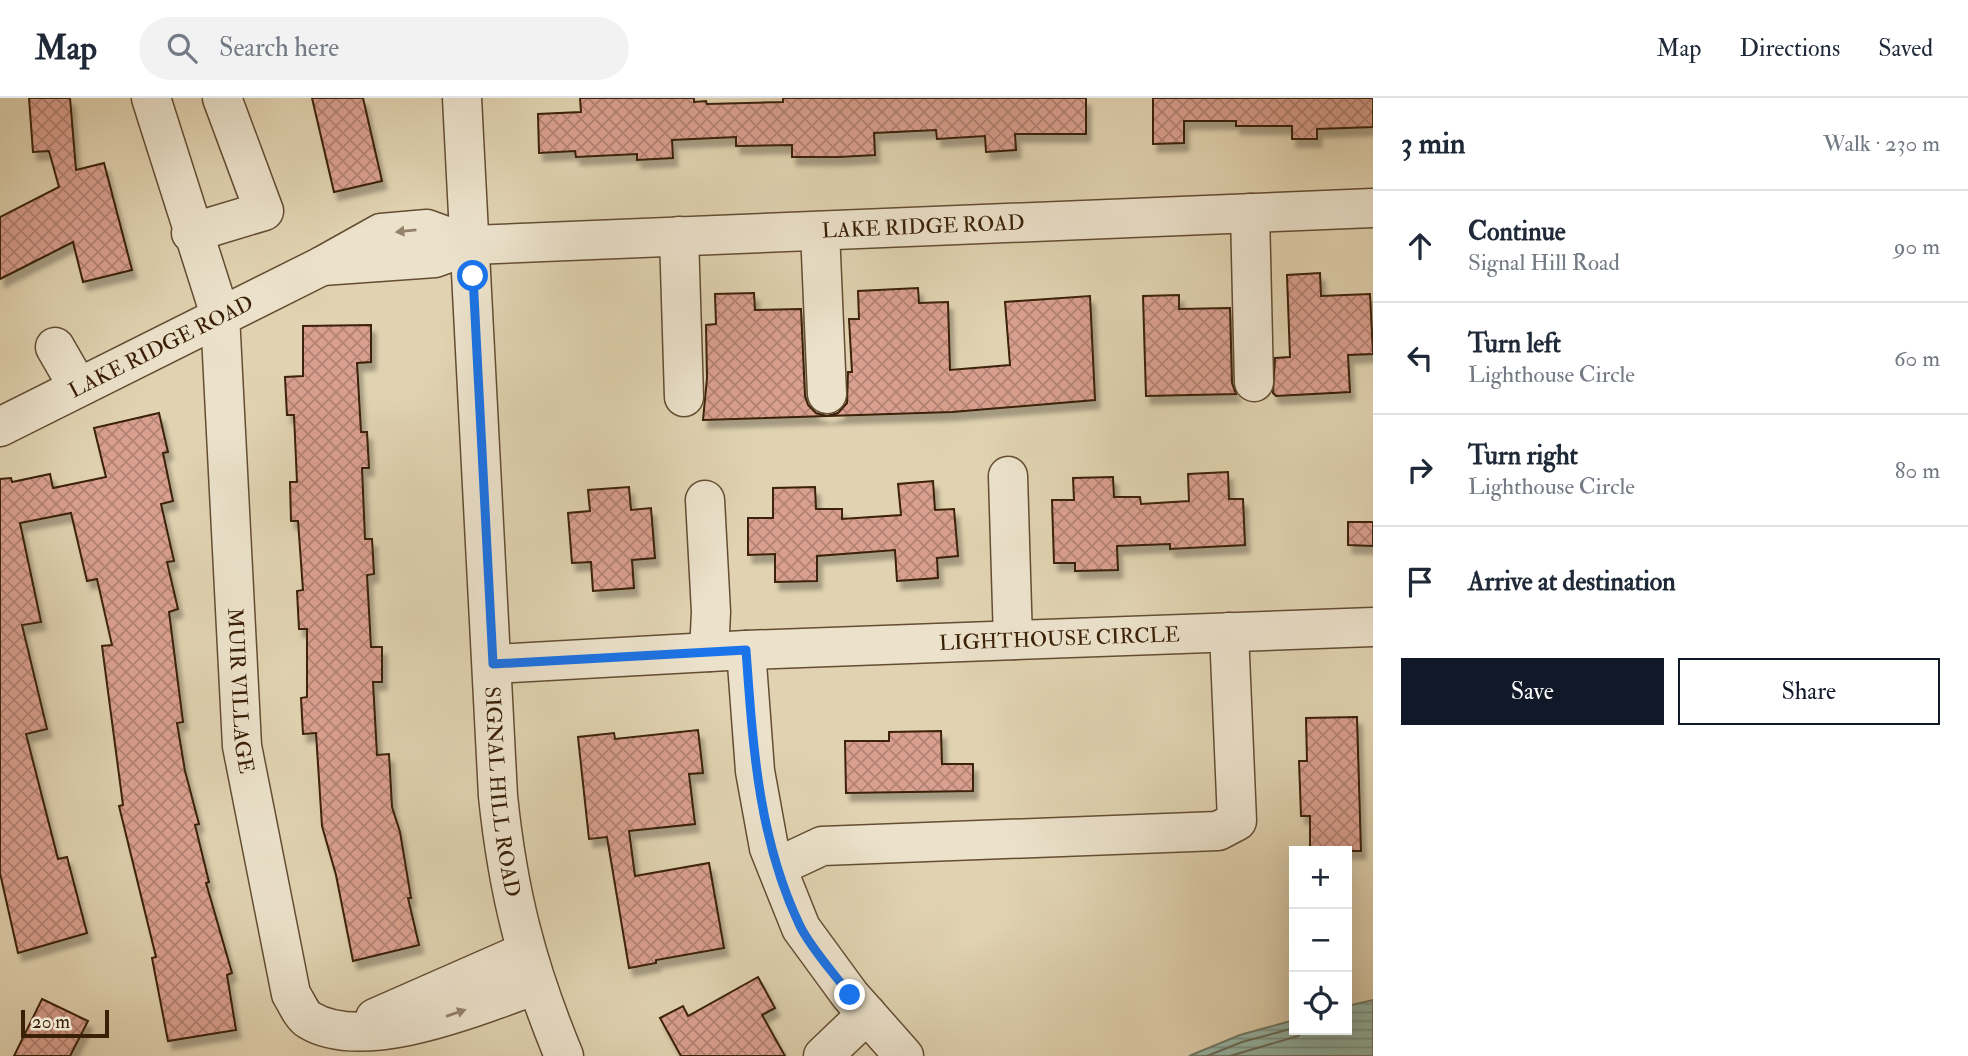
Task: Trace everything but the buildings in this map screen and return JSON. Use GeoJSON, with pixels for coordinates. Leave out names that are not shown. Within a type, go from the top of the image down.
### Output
{"type":"FeatureCollection","features":[{"type":"Feature","properties":{"kind":"street","name":"MUIR VILLAGE"},"geometry":{"type":"LineString","coordinates":[[151,98],[191,233],[220,315],[243,746],[292,994],[307,1019],[341,1033],[530,969]]}},
{"type":"Feature","properties":{"kind":"street"},"geometry":{"type":"LineString","coordinates":[[191,233],[264,211],[222,98]]}},
{"type":"Feature","properties":{"kind":"street","name":"SIGNAL HILL ROAD"},"geometry":{"type":"LineString","coordinates":[[462,98],[498,796],[504,856],[530,969],[564,1056]]}},
{"type":"Feature","properties":{"kind":"street","name":"LAKE RIDGE ROAD"},"geometry":{"type":"LineString","coordinates":[[0,427],[322,266],[435,258],[471,245],[1373,208]]}},
{"type":"Feature","properties":{"kind":"street"},"geometry":{"type":"LineString","coordinates":[[1250,213],[1254,382]]}},
{"type":"Feature","properties":{"kind":"street"},"geometry":{"type":"LineString","coordinates":[[820,230],[827,394]]}},
{"type":"Feature","properties":{"kind":"street"},"geometry":{"type":"LineString","coordinates":[[679,236],[684,397]]}},
{"type":"Feature","properties":{"kind":"street"},"geometry":{"type":"LineString","coordinates":[[55,347],[78,387]]}},
{"type":"Feature","properties":{"kind":"street"},"geometry":{"type":"LineString","coordinates":[[1008,476],[1013,640]]}},
{"type":"Feature","properties":{"kind":"street"},"geometry":{"type":"LineString","coordinates":[[705,500],[711,612],[727,651],[755,771],[769,848],[801,928],[867,1014],[904,1056]]}},
{"type":"Feature","properties":{"kind":"street","name":"LIGHTHOUSE CIRCLE"},"geometry":{"type":"LineString","coordinates":[[493,664],[727,651],[1373,627]]}},
{"type":"Feature","properties":{"kind":"street"},"geometry":{"type":"LineString","coordinates":[[777,867],[822,846],[1218,831],[1237,821],[1229,632]]}},
{"type":"Feature","properties":{"kind":"street"},"geometry":{"type":"LineString","coordinates":[[823,1056],[867,1014]]}},
{"type":"Feature","properties":{"kind":"water"},"geometry":{"type":"Polygon","coordinates":[[[1373,1000],[1373,1056],[1189,1056],[1240,1035],[1289,1021],[1289,1035],[1352,1035],[1352,1005],[1373,1000]]]}},
{"type":"Feature","properties":{"kind":"route"},"geometry":{"type":"LineString","coordinates":[[473,276],[493,664],[746,650],[755,771],[769,848],[801,928],[850,995]]}}]}
